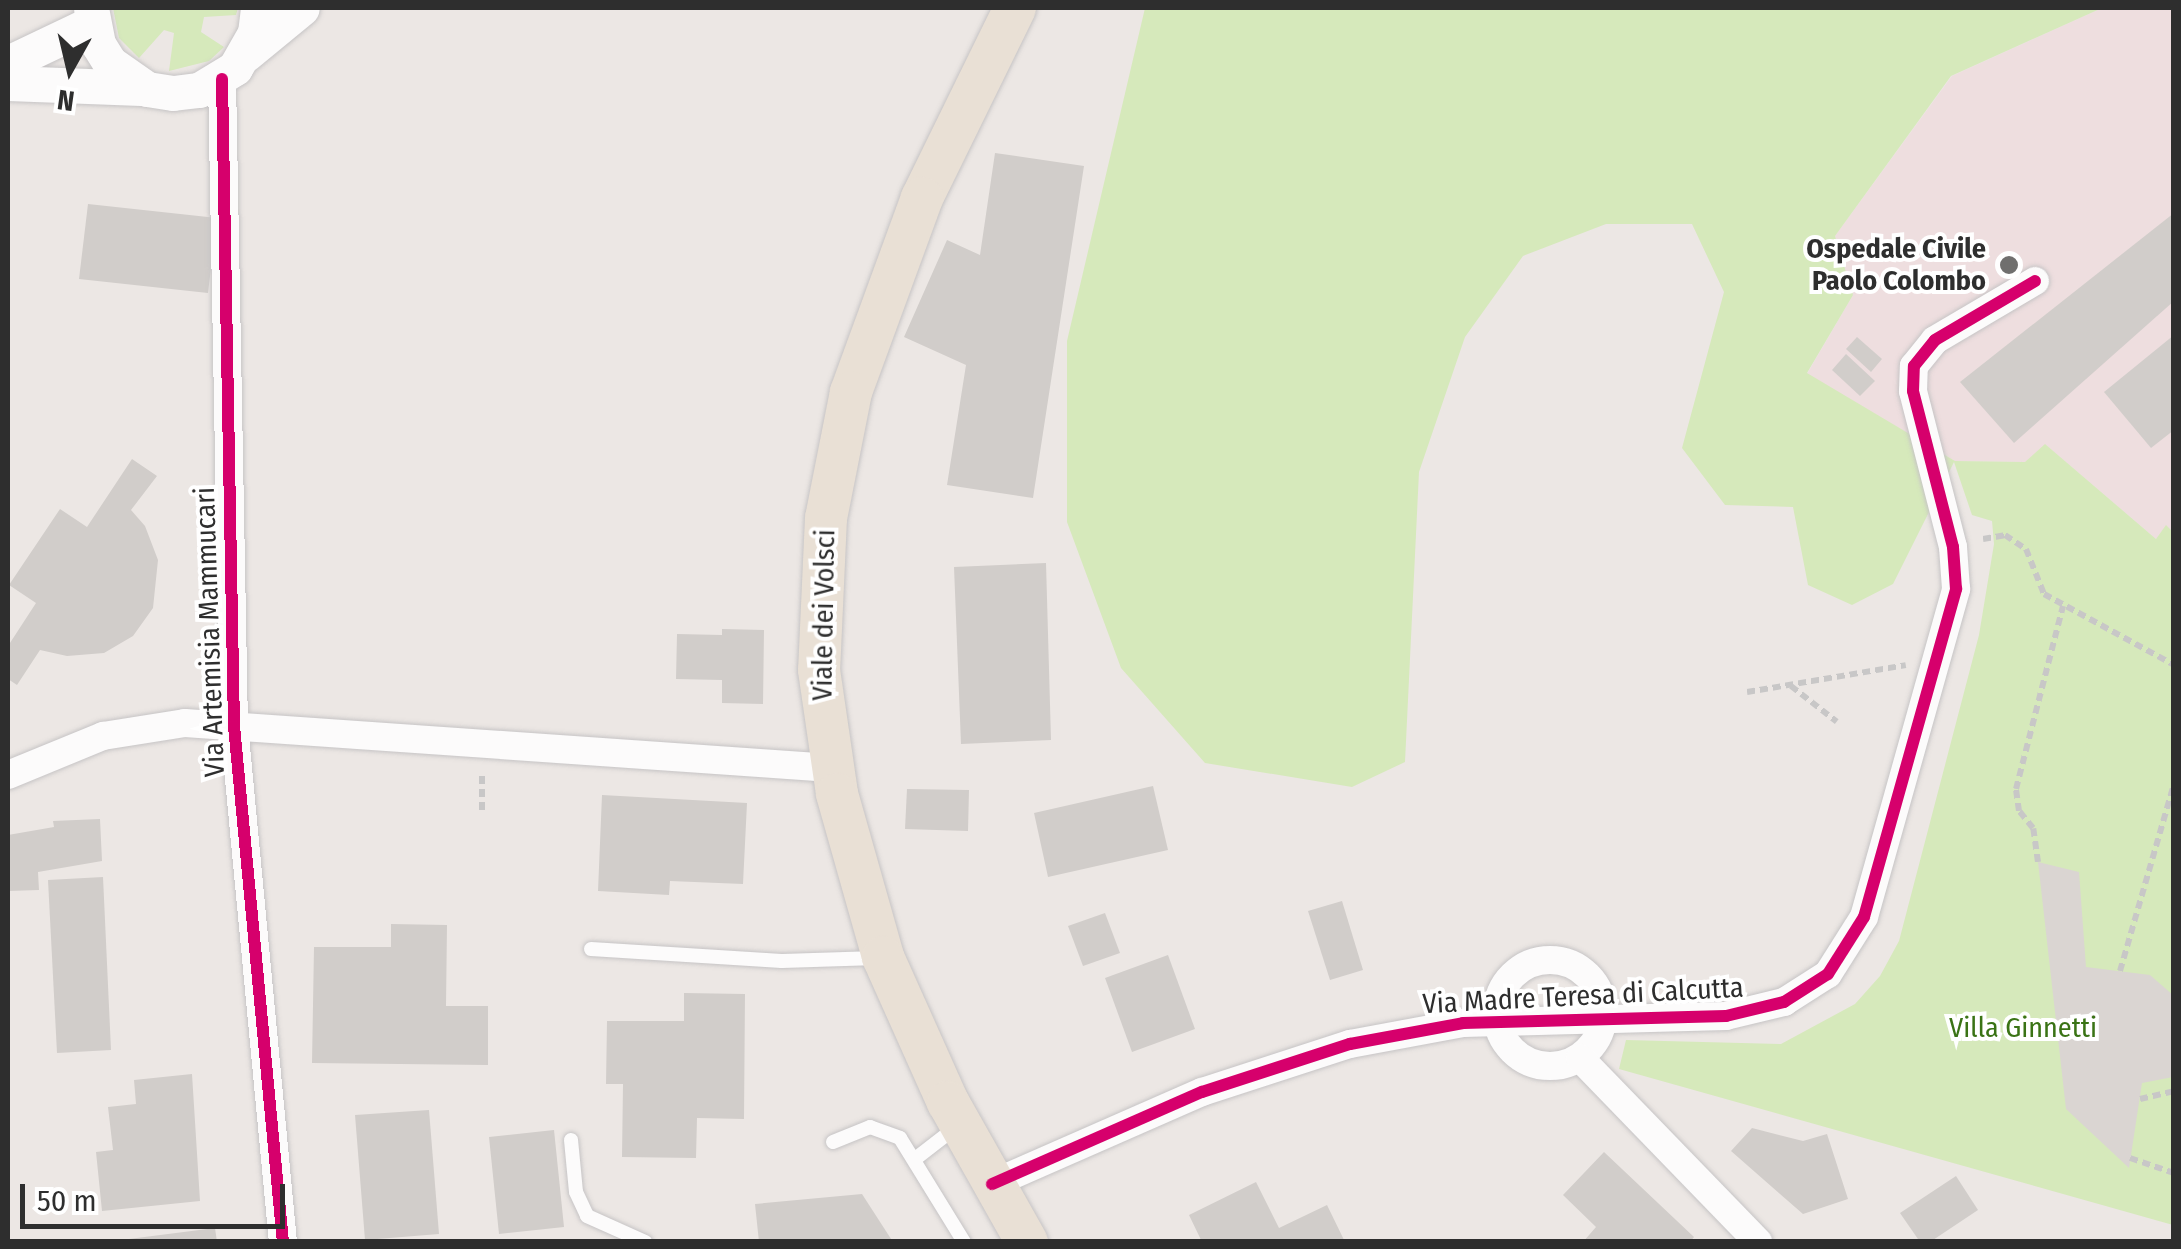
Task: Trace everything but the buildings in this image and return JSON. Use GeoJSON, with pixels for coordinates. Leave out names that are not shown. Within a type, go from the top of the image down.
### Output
{"type":"FeatureCollection","features":[{"type":"Feature","properties":{"kind":"main road","name":"Viale dei Volsci"},"geometry":{"type":"LineString","coordinates":[[972,92],[981,8]]}},
{"type":"Feature","properties":{"kind":"main road","name":"Viale dei Volsci"},"geometry":{"type":"LineString","coordinates":[[1015,8],[904,242],[837,450],[819,638],[831,768],[883,957],[960,1124],[1027,1242]]}},
{"type":"Feature","properties":{"kind":"street"},"geometry":{"type":"LineString","coordinates":[[234,67],[258,8]]}},
{"type":"Feature","properties":{"kind":"street"},"geometry":{"type":"LineString","coordinates":[[8,83],[73,80],[173,94],[234,67],[302,8]]}},
{"type":"Feature","properties":{"kind":"street"},"geometry":{"type":"LineString","coordinates":[[8,63],[92,15],[110,63],[147,89]]}},
{"type":"Feature","properties":{"kind":"street","name":"Via Artemisia Mammucari"},"geometry":{"type":"LineString","coordinates":[[234,67],[234,726],[282,1242]]}},
{"type":"Feature","properties":{"kind":"street","name":"Via Madre Teresa di Calcutta"},"geometry":{"type":"LineString","coordinates":[[992,1184],[1276,1065],[1394,1034],[1498,1020],[1603,1020],[1756,1011],[1794,996],[1838,966],[1864,918],[1956,590],[1952,540],[1916,402],[1914,366],[1935,340],[2035,281]]}},
{"type":"Feature","properties":{"kind":"street"},"geometry":{"type":"LineString","coordinates":[[8,774],[136,728],[234,726],[831,768]]}},
{"type":"Feature","properties":{"kind":"street"},"geometry":{"type":"LineString","coordinates":[[1550,960],[1584,972],[1596,985],[1603,1020],[1580,1058],[1563,1065],[1529,1062],[1514,1052],[1498,1020],[1498,1002],[1516,972],[1550,960]]}},
{"type":"Feature","properties":{"kind":"street"},"geometry":{"type":"LineString","coordinates":[[1580,1058],[1758,1242]]}},
{"type":"Feature","properties":{"kind":"lane"},"geometry":{"type":"LineString","coordinates":[[591,949],[782,961],[883,957]]}},
{"type":"Feature","properties":{"kind":"lane"},"geometry":{"type":"LineString","coordinates":[[915,1159],[960,1124]]}},
{"type":"Feature","properties":{"kind":"lane"},"geometry":{"type":"LineString","coordinates":[[833,1142],[878,1128],[900,1138],[964,1242]]}},
{"type":"Feature","properties":{"kind":"lane"},"geometry":{"type":"LineString","coordinates":[[571,1140],[576,1192],[587,1216],[645,1242]]}},
{"type":"Feature","properties":{"kind":"path"},"geometry":{"type":"LineString","coordinates":[[1952,540],[2005,535],[2026,549],[2032,578],[2063,606],[2174,665]]}},
{"type":"Feature","properties":{"kind":"path"},"geometry":{"type":"LineString","coordinates":[[2038,862],[2033,828],[2019,810],[2016,789],[2063,606]]}},
{"type":"Feature","properties":{"kind":"path"},"geometry":{"type":"LineString","coordinates":[[1747,692],[1936,660]]}},
{"type":"Feature","properties":{"kind":"path"},"geometry":{"type":"LineString","coordinates":[[1790,685],[1837,722]]}},
{"type":"Feature","properties":{"kind":"path"},"geometry":{"type":"LineString","coordinates":[[2120,971],[2174,784]]}},
{"type":"Feature","properties":{"kind":"path"},"geometry":{"type":"LineString","coordinates":[[2174,973],[2174,985]]}},
{"type":"Feature","properties":{"kind":"path"},"geometry":{"type":"LineString","coordinates":[[2140,1099],[2174,1091]]}},
{"type":"Feature","properties":{"kind":"path"},"geometry":{"type":"LineString","coordinates":[[2130,1158],[2174,1173]]}},
{"type":"Feature","properties":{"kind":"shaded area","name":"Ospedale Civile Paolo Colombo"},"geometry":{"type":"Polygon","coordinates":[[[2102,8],[2173,8],[2173,532],[2166,526],[2156,539],[2046,445],[2025,462],[1955,461],[1807,374],[1853,295],[1835,236],[1952,76],[2102,8]]]}},
{"type":"Feature","properties":{"kind":"shaded area"},"geometry":{"type":"Polygon","coordinates":[[[2038,862],[2079,872],[2086,967],[2150,975],[2173,995],[2173,1077],[2142,1083],[2129,1168],[2066,1109],[2038,862]]]}},
{"type":"Feature","properties":{"kind":"green space"},"geometry":{"type":"Polygon","coordinates":[[[113,8],[238,8],[236,15],[204,17],[201,32],[224,47],[209,61],[169,71],[174,33],[164,30],[139,58],[119,38],[113,8]]]}},
{"type":"Feature","properties":{"kind":"green space","name":"Villa Ginnetti"},"geometry":{"type":"Polygon","coordinates":[[[1145,8],[2102,8],[1951,76],[1835,236],[1853,295],[1807,373],[1955,461],[2025,462],[2045,444],[2156,539],[2166,525],[2173,532],[2173,1225],[1619,1069],[1626,1040],[1781,1044],[1855,1004],[1880,976],[1899,941],[1979,635],[1994,544],[1992,521],[1972,515],[1954,462],[1893,584],[1852,605],[1808,585],[1793,507],[1725,505],[1682,448],[1724,292],[1692,224],[1606,224],[1523,256],[1465,337],[1419,472],[1405,762],[1352,787],[1205,763],[1121,668],[1067,522],[1067,341],[1145,8]]]}},
{"type":"Feature","properties":{"kind":"cycle path"},"geometry":{"type":"LineString","coordinates":[[222,79],[234,726],[283,1242]]}},
{"type":"Feature","properties":{"kind":"cycle path"},"geometry":{"type":"LineString","coordinates":[[992,1184],[1202,1092],[1350,1044],[1463,1023],[1726,1016],[1784,1002],[1828,974],[1864,917],[1956,589],[1953,547],[1913,391],[1914,366],[1935,340],[2035,281]]}},
{"type":"Feature","properties":{"kind":"place","name":"Ospedale Civile Paolo Colombo"},"geometry":{"type":"Point","coordinates":[2009,265]}}]}
